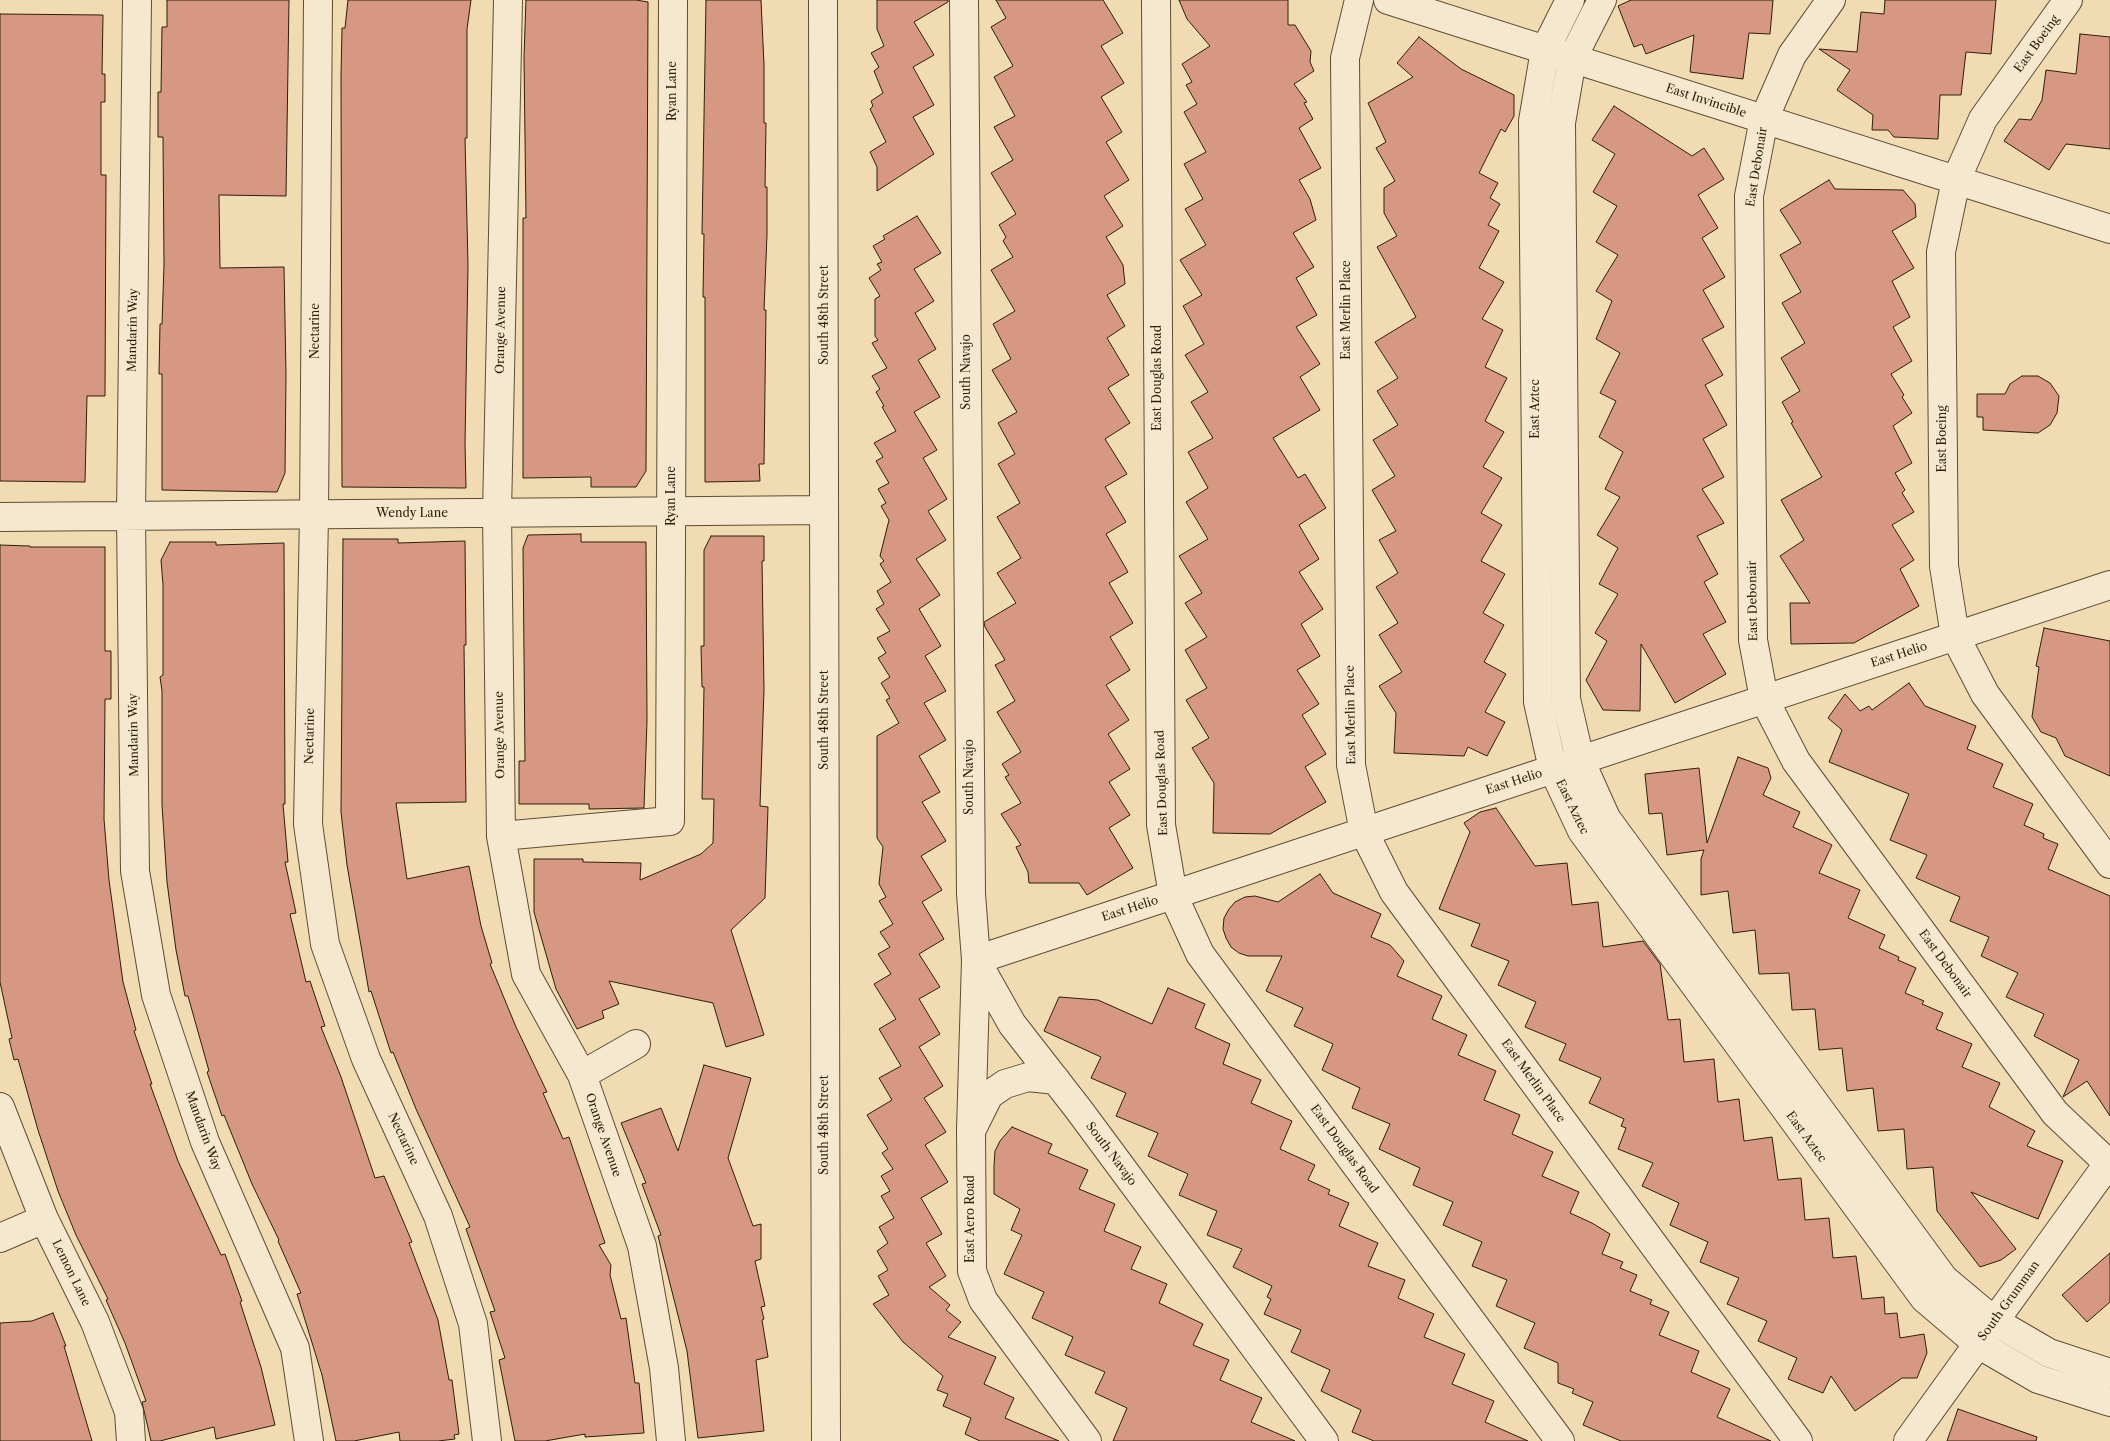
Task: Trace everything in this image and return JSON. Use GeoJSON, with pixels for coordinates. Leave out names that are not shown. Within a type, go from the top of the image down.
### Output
{"type":"FeatureCollection","features":[{"type":"Feature","properties":{"kind":"street","name":"Mandarin Way"},"geometry":{"type":"LineString","coordinates":[[137,0],[131,516],[135,871],[156,995],[205,1142],[295,1348],[309,1441]]}},
{"type":"Feature","properties":{"kind":"street","name":"Nectarine"},"geometry":{"type":"LineString","coordinates":[[318,0],[314,515],[308,824],[325,944],[366,1059],[438,1216],[472,1324],[487,1441]]}},
{"type":"Feature","properties":{"kind":"street","name":"Orange Avenue"},"geometry":{"type":"LineString","coordinates":[[508,0],[497,513],[501,836],[526,974],[582,1075],[642,1246],[664,1368],[671,1441]]}},
{"type":"Feature","properties":{"kind":"street","name":"Ryan Lane"},"geometry":{"type":"LineString","coordinates":[[501,836],[670,821],[673,0]]}},
{"type":"Feature","properties":{"kind":"street","name":"South 48th Street"},"geometry":{"type":"LineString","coordinates":[[823,0],[826,1441]]}},
{"type":"Feature","properties":{"kind":"street","name":"South Navajo"},"geometry":{"type":"LineString","coordinates":[[964,0],[971,874],[976,960],[1012,1024],[1056,1080],[1324,1441]]}},
{"type":"Feature","properties":{"kind":"street","name":"East Douglas Road"},"geometry":{"type":"LineString","coordinates":[[1156,0],[1161,825],[1173,895],[1200,954],[1560,1441]]}},
{"type":"Feature","properties":{"kind":"street","name":"East Merlin Place"},"geometry":{"type":"LineString","coordinates":[[1358,0],[1345,58],[1351,764],[1364,832],[1394,892],[1798,1441]]}},
{"type":"Feature","properties":{"kind":"street","name":"East Invincible"},"geometry":{"type":"LineString","coordinates":[[1388,0],[2110,229]]}},
{"type":"Feature","properties":{"kind":"street","name":"East Aztec"},"geometry":{"type":"LineString","coordinates":[[1570,0],[1546,50],[1533,121],[1538,702],[1553,769],[1582,831],[1924,1298],[1978,1344],[2038,1379],[2110,1402]]}},
{"type":"Feature","properties":{"kind":"street"},"geometry":{"type":"LineString","coordinates":[[1602,0],[1572,58],[1562,123],[1566,699],[1580,760],[1606,818],[1944,1279],[1994,1322],[2049,1353],[2110,1373]]}},
{"type":"Feature","properties":{"kind":"street","name":"East Debonair"},"geometry":{"type":"LineString","coordinates":[[1832,0],[1792,55],[1764,119],[1750,196],[1753,640],[1764,699],[1796,762],[2055,1113],[2109,1163]]}},
{"type":"Feature","properties":{"kind":"street","name":"East Boeing"},"geometry":{"type":"LineString","coordinates":[[2068,0],[1983,119],[1956,180],[1941,252],[1944,566],[1955,636],[1984,694],[2110,864]]}},
{"type":"Feature","properties":{"kind":"street","name":"Wendy Lane"},"geometry":{"type":"LineString","coordinates":[[0,517],[824,510]]}},
{"type":"Feature","properties":{"kind":"street","name":"East Helio"},"geometry":{"type":"LineString","coordinates":[[976,960],[2110,584]]}},
{"type":"Feature","properties":{"kind":"street","name":"East Aero Road"},"geometry":{"type":"LineString","coordinates":[[976,960],[971,1130],[972,1270],[983,1300],[1087,1441]]}},
{"type":"Feature","properties":{"kind":"street"},"geometry":{"type":"LineString","coordinates":[[582,1075],[636,1044]]}},
{"type":"Feature","properties":{"kind":"street"},"geometry":{"type":"LineString","coordinates":[[971,1130],[989,1095],[1005,1084],[1028,1077],[1056,1080]]}},
{"type":"Feature","properties":{"kind":"street","name":"Lemon Lane"},"geometry":{"type":"LineString","coordinates":[[0,1107],[44,1219],[98,1331],[129,1412],[131,1441]]}},
{"type":"Feature","properties":{"kind":"street","name":"South Grumman"},"geometry":{"type":"LineString","coordinates":[[1908,1441],[2109,1163]]}},
{"type":"Feature","properties":{"kind":"street"},"geometry":{"type":"LineString","coordinates":[[0,1238],[44,1219]]}},
{"type":"Feature","properties":{"kind":"building"},"geometry":{"type":"Polygon","coordinates":[[[167,0],[289,0],[286,196],[219,195],[220,268],[284,267],[285,473],[277,492],[162,490],[162,374],[159,374],[164,265],[163,137],[158,137],[158,92],[161,92],[162,27],[167,27],[167,0]]]}},
{"type":"Feature","properties":{"kind":"building"},"geometry":{"type":"Polygon","coordinates":[[[348,0],[471,0],[467,29],[467,138],[465,138],[468,265],[466,488],[342,487],[341,76],[342,28],[345,28],[348,0]]]}},
{"type":"Feature","properties":{"kind":"building"},"geometry":{"type":"Polygon","coordinates":[[[526,0],[636,0],[648,2],[646,471],[636,487],[591,487],[591,477],[523,478],[523,218],[526,218],[524,57],[526,0]]]}},
{"type":"Feature","properties":{"kind":"building"},"geometry":{"type":"Polygon","coordinates":[[[706,0],[761,0],[764,123],[766,123],[765,187],[767,187],[767,234],[764,310],[766,310],[764,464],[759,464],[760,481],[705,482],[705,297],[703,297],[704,234],[702,234],[706,0]]]}},
{"type":"Feature","properties":{"kind":"building"},"geometry":{"type":"Polygon","coordinates":[[[877,0],[948,0],[948,2],[914,22],[934,55],[913,67],[934,105],[913,117],[934,154],[877,191],[877,167],[870,152],[886,142],[870,109],[873,106],[871,101],[883,93],[874,71],[879,67],[871,53],[884,46],[877,29],[877,0]]]}},
{"type":"Feature","properties":{"kind":"building"},"geometry":{"type":"Polygon","coordinates":[[[996,0],[1103,0],[1123,33],[1101,46],[1124,83],[1101,97],[1122,132],[1106,142],[1129,180],[1104,196],[1123,226],[1106,237],[1123,265],[1125,284],[1107,295],[1125,326],[1107,338],[1129,375],[1108,388],[1130,423],[1105,439],[1127,474],[1105,487],[1126,522],[1106,534],[1128,572],[1109,583],[1133,623],[1110,637],[1130,670],[1106,685],[1129,720],[1108,734],[1130,769],[1109,782],[1130,815],[1109,828],[1133,868],[1087,895],[1079,883],[1029,883],[1028,872],[1016,847],[1021,845],[1001,814],[1021,803],[1005,777],[1009,775],[1002,764],[1021,752],[997,712],[1015,701],[995,665],[1005,660],[985,627],[984,622],[1016,603],[997,573],[1021,558],[997,517],[1020,503],[998,464],[1015,454],[998,423],[1017,412],[992,370],[1011,359],[993,324],[1015,311],[991,270],[1013,257],[1003,241],[1006,237],[999,225],[1016,214],[991,173],[1013,160],[994,127],[1015,116],[994,77],[1013,66],[991,27],[1006,18],[996,0]]]}},
{"type":"Feature","properties":{"kind":"building"},"geometry":{"type":"Polygon","coordinates":[[[1179,0],[1288,0],[1288,25],[1295,25],[1311,51],[1310,62],[1314,71],[1294,84],[1307,102],[1304,103],[1313,119],[1299,128],[1321,168],[1299,180],[1310,199],[1316,220],[1293,233],[1314,267],[1296,278],[1317,315],[1296,327],[1320,364],[1300,377],[1320,410],[1273,438],[1298,478],[1305,474],[1326,508],[1299,525],[1319,559],[1299,572],[1323,609],[1301,624],[1320,656],[1297,670],[1319,704],[1302,715],[1326,754],[1305,767],[1326,802],[1270,834],[1213,833],[1214,783],[1192,748],[1209,738],[1186,700],[1207,688],[1185,650],[1207,637],[1185,603],[1202,593],[1179,556],[1208,539],[1186,502],[1208,488],[1188,452],[1213,438],[1191,402],[1208,392],[1185,355],[1204,344],[1183,306],[1202,295],[1180,260],[1206,245],[1185,209],[1203,199],[1184,164],[1206,152],[1184,112],[1197,104],[1186,85],[1192,82],[1182,64],[1210,46],[1187,19],[1179,0]]]}},
{"type":"Feature","properties":{"kind":"building"},"geometry":{"type":"Polygon","coordinates":[[[1631,0],[1773,0],[1770,34],[1749,33],[1743,79],[1690,72],[1694,35],[1646,54],[1642,44],[1634,47],[1618,6],[1631,0]]]}},
{"type":"Feature","properties":{"kind":"building"},"geometry":{"type":"Polygon","coordinates":[[[1885,0],[1996,0],[1991,54],[1966,52],[1961,95],[1940,95],[1938,139],[1894,137],[1888,130],[1872,130],[1873,115],[1837,90],[1850,70],[1819,49],[1857,52],[1861,12],[1884,14],[1885,0]]]}},
{"type":"Feature","properties":{"kind":"building"},"geometry":{"type":"Polygon","coordinates":[[[0,14],[103,15],[102,74],[105,74],[105,102],[101,102],[101,175],[106,175],[105,396],[87,396],[85,482],[0,481],[0,14]]]}},
{"type":"Feature","properties":{"kind":"building"},"geometry":{"type":"Polygon","coordinates":[[[2080,34],[2110,37],[2110,149],[2066,144],[2049,170],[2004,141],[2019,119],[2031,120],[2042,100],[2046,70],[2076,74],[2080,34]]]}},
{"type":"Feature","properties":{"kind":"building"},"geometry":{"type":"Polygon","coordinates":[[[1419,37],[1461,69],[1514,95],[1514,116],[1505,132],[1501,129],[1479,173],[1498,183],[1490,198],[1500,204],[1488,225],[1499,231],[1479,268],[1504,282],[1482,319],[1503,330],[1485,367],[1507,378],[1485,421],[1504,432],[1483,467],[1502,478],[1481,513],[1502,525],[1481,561],[1505,574],[1483,613],[1504,625],[1484,662],[1506,674],[1485,712],[1505,722],[1487,756],[1468,747],[1464,756],[1394,753],[1396,713],[1379,686],[1402,672],[1379,635],[1398,623],[1376,587],[1398,573],[1379,540],[1396,531],[1372,490],[1395,476],[1373,440],[1398,425],[1377,391],[1398,378],[1375,342],[1416,317],[1377,247],[1397,236],[1384,213],[1384,188],[1395,181],[1376,148],[1386,142],[1368,103],[1413,77],[1397,63],[1419,37]]]}},
{"type":"Feature","properties":{"kind":"building"},"geometry":{"type":"Polygon","coordinates":[[[1614,106],[1692,156],[1704,148],[1724,179],[1698,195],[1718,228],[1702,238],[1725,277],[1703,290],[1724,327],[1702,339],[1723,375],[1705,385],[1727,425],[1703,439],[1724,477],[1702,489],[1724,523],[1697,536],[1718,574],[1704,582],[1726,622],[1703,634],[1726,674],[1675,703],[1641,644],[1640,711],[1603,710],[1586,680],[1607,641],[1595,633],[1618,594],[1599,584],[1618,548],[1597,535],[1620,497],[1605,489],[1623,452],[1599,437],[1616,401],[1600,393],[1620,353],[1596,339],[1612,301],[1596,291],[1618,255],[1596,242],[1617,206],[1593,192],[1615,154],[1592,140],[1614,106]]]}},
{"type":"Feature","properties":{"kind":"building"},"geometry":{"type":"Polygon","coordinates":[[[1829,180],[1835,189],[1903,190],[1915,204],[1916,217],[1892,231],[1914,268],[1892,281],[1910,317],[1893,327],[1912,361],[1891,374],[1912,413],[1893,426],[1912,463],[1895,473],[1905,490],[1902,493],[1914,512],[1892,525],[1914,560],[1900,569],[1919,606],[1854,643],[1791,644],[1790,603],[1810,603],[1780,556],[1804,540],[1781,500],[1822,477],[1791,423],[1793,422],[1782,402],[1800,391],[1781,358],[1805,343],[1782,303],[1801,292],[1780,255],[1801,243],[1780,210],[1829,180]]]}},
{"type":"Feature","properties":{"kind":"building"},"geometry":{"type":"Polygon","coordinates":[[[917,216],[941,253],[914,269],[934,301],[915,313],[936,349],[918,360],[940,397],[914,412],[937,450],[923,458],[947,499],[928,511],[946,540],[916,559],[940,595],[919,609],[941,646],[925,656],[946,691],[924,703],[946,740],[919,756],[940,792],[922,802],[946,841],[921,856],[942,890],[922,902],[944,939],[919,954],[940,987],[919,999],[940,1034],[919,1047],[943,1086],[924,1098],[946,1132],[925,1145],[948,1182],[921,1198],[942,1234],[926,1243],[946,1276],[929,1287],[950,1305],[946,1310],[961,1322],[948,1337],[996,1357],[984,1384],[1014,1398],[1005,1418],[1059,1441],[980,1441],[965,1434],[971,1418],[943,1406],[948,1394],[937,1390],[943,1376],[903,1342],[873,1304],[889,1295],[878,1276],[888,1270],[877,1251],[888,1243],[879,1227],[894,1218],[881,1196],[890,1191],[881,1176],[893,1169],[882,1153],[888,1149],[867,1115],[892,1100],[879,1078],[901,1066],[879,1029],[896,1019],[874,984],[891,974],[878,954],[890,947],[880,932],[893,924],[879,901],[886,897],[879,884],[883,847],[877,838],[877,736],[899,723],[886,700],[890,698],[881,683],[890,677],[878,658],[886,653],[877,638],[890,631],[876,609],[884,604],[877,591],[891,582],[880,564],[884,561],[880,556],[889,520],[881,506],[886,503],[878,489],[889,483],[876,461],[883,457],[874,443],[896,431],[882,407],[884,406],[876,392],[880,389],[872,376],[887,368],[872,343],[878,340],[875,336],[875,299],[880,296],[869,278],[881,270],[877,264],[882,262],[873,246],[885,239],[883,236],[917,216]]]}},
{"type":"Feature","properties":{"kind":"building"},"geometry":{"type":"Polygon","coordinates":[[[2022,376],[2038,376],[2050,383],[2059,396],[2057,413],[2050,425],[2038,433],[1983,430],[1983,417],[1977,417],[1977,394],[2005,394],[2010,384],[2022,376]]]}},
{"type":"Feature","properties":{"kind":"building"},"geometry":{"type":"Polygon","coordinates":[[[581,534],[581,542],[646,542],[647,721],[644,808],[589,809],[589,804],[519,804],[519,761],[525,761],[523,548],[528,535],[581,534]]]}},
{"type":"Feature","properties":{"kind":"building"},"geometry":{"type":"Polygon","coordinates":[[[711,536],[764,536],[764,561],[762,561],[764,690],[760,806],[768,807],[765,898],[731,930],[764,1035],[726,1047],[713,1003],[609,981],[619,1004],[602,1011],[604,1018],[577,1029],[556,989],[534,912],[534,859],[583,859],[583,862],[641,863],[640,880],[701,854],[713,843],[714,799],[702,799],[704,687],[702,687],[701,646],[704,646],[704,550],[711,536]]]}},
{"type":"Feature","properties":{"kind":"building"},"geometry":{"type":"Polygon","coordinates":[[[343,539],[398,539],[398,543],[465,541],[466,802],[396,803],[407,879],[469,866],[481,926],[492,963],[490,964],[516,1027],[547,1092],[543,1093],[563,1139],[569,1137],[605,1243],[599,1245],[611,1265],[610,1275],[621,1319],[626,1318],[635,1383],[639,1383],[644,1433],[585,1437],[585,1434],[545,1441],[515,1441],[499,1360],[505,1358],[490,1312],[495,1311],[466,1229],[470,1227],[416,1109],[393,1052],[391,1053],[371,991],[369,992],[347,865],[341,812],[343,539]]]}},
{"type":"Feature","properties":{"kind":"building"},"geometry":{"type":"Polygon","coordinates":[[[170,542],[216,542],[216,545],[284,543],[285,804],[283,804],[288,862],[285,862],[296,913],[290,914],[306,982],[310,981],[325,1026],[321,1027],[341,1077],[375,1178],[384,1176],[412,1242],[409,1243],[438,1320],[449,1380],[452,1380],[459,1434],[454,1435],[455,1439],[400,1441],[399,1432],[354,1441],[336,1441],[322,1375],[297,1294],[301,1293],[279,1240],[252,1184],[224,1115],[222,1116],[207,1072],[209,1071],[188,996],[185,996],[176,950],[167,882],[162,805],[162,691],[160,677],[163,675],[163,585],[161,560],[170,542]]]}},
{"type":"Feature","properties":{"kind":"building"},"geometry":{"type":"Polygon","coordinates":[[[0,545],[105,547],[105,651],[111,651],[111,699],[105,699],[104,819],[109,880],[123,982],[136,1030],[134,1031],[152,1084],[150,1084],[178,1161],[221,1255],[225,1254],[242,1301],[240,1302],[261,1367],[275,1425],[216,1439],[214,1427],[160,1441],[151,1441],[142,1402],[146,1401],[125,1343],[106,1300],[108,1299],[76,1235],[58,1191],[18,1059],[14,1060],[9,1039],[12,1038],[0,982],[0,545]]]}},
{"type":"Feature","properties":{"kind":"building"},"geometry":{"type":"Polygon","coordinates":[[[2044,628],[2110,641],[2110,776],[2065,756],[2056,738],[2041,732],[2032,717],[2039,667],[2036,666],[2044,628]]]}},
{"type":"Feature","properties":{"kind":"building"},"geometry":{"type":"Polygon","coordinates":[[[1909,683],[1925,706],[1976,726],[1967,749],[2003,764],[1993,787],[2033,804],[2024,825],[2044,834],[2043,838],[2058,844],[2048,869],[2110,896],[2110,1116],[2087,1081],[2063,1097],[2079,1060],[2034,1036],[2044,1014],[2006,997],[2018,973],[1981,956],[1989,937],[1950,921],[1960,897],[1916,878],[1927,855],[1890,840],[1909,794],[1829,762],[1842,730],[1828,718],[1845,694],[1860,711],[1869,706],[1872,710],[1909,683]]]}},
{"type":"Feature","properties":{"kind":"building"},"geometry":{"type":"Polygon","coordinates":[[[1738,757],[1768,768],[1771,778],[1763,795],[1800,812],[1793,827],[1832,845],[1819,873],[1860,890],[1848,918],[1885,935],[1879,948],[1899,957],[1898,960],[1916,968],[1905,993],[1924,1001],[1922,1004],[1943,1013],[1936,1029],[1972,1044],[1962,1067],[2000,1083],[1989,1107],[2035,1131],[2027,1146],[2063,1161],[2038,1219],[1971,1192],[2016,1249],[2001,1260],[1980,1267],[1937,1211],[1933,1167],[1907,1169],[1904,1129],[1878,1131],[1873,1088],[1847,1091],[1842,1048],[1819,1050],[1815,1009],[1792,1010],[1789,973],[1759,974],[1755,930],[1733,933],[1728,891],[1701,895],[1701,859],[1704,850],[1667,855],[1662,813],[1649,814],[1645,774],[1699,768],[1707,843],[1738,757]]]}},
{"type":"Feature","properties":{"kind":"building"},"geometry":{"type":"Polygon","coordinates":[[[1496,808],[1535,866],[1567,863],[1572,905],[1598,902],[1603,947],[1643,941],[1660,964],[1668,1020],[1680,1019],[1684,1062],[1714,1059],[1718,1102],[1739,1099],[1744,1141],[1772,1137],[1778,1180],[1801,1178],[1805,1220],[1829,1218],[1833,1258],[1856,1256],[1862,1299],[1884,1297],[1885,1314],[1897,1313],[1900,1338],[1924,1334],[1927,1353],[1917,1378],[1902,1378],[1855,1411],[1831,1376],[1823,1393],[1788,1379],[1797,1358],[1758,1341],[1767,1321],[1727,1304],[1739,1278],[1700,1262],[1708,1242],[1670,1225],[1679,1203],[1642,1186],[1653,1163],[1618,1149],[1626,1128],[1621,1126],[1624,1119],[1589,1103],[1601,1078],[1559,1060],[1566,1044],[1525,1027],[1536,1002],[1498,985],[1509,961],[1471,946],[1480,924],[1439,909],[1470,832],[1464,823],[1480,812],[1496,808]]]}},
{"type":"Feature","properties":{"kind":"building"},"geometry":{"type":"Polygon","coordinates":[[[1320,874],[1333,893],[1381,914],[1371,937],[1390,945],[1404,961],[1397,976],[1442,996],[1432,1019],[1467,1035],[1458,1055],[1496,1071],[1484,1100],[1520,1115],[1512,1134],[1553,1152],[1542,1176],[1579,1192],[1570,1213],[1610,1234],[1602,1254],[1623,1262],[1620,1268],[1637,1275],[1630,1291],[1652,1300],[1650,1304],[1669,1312],[1659,1335],[1699,1351],[1691,1372],[1730,1389],[1717,1417],[1771,1441],[1621,1441],[1583,1425],[1593,1402],[1572,1393],[1574,1389],[1558,1383],[1558,1363],[1524,1348],[1535,1323],[1496,1306],[1507,1280],[1472,1266],[1482,1242],[1443,1225],[1453,1202],[1413,1185],[1420,1168],[1379,1149],[1390,1124],[1352,1108],[1360,1088],[1322,1070],[1333,1044],[1294,1026],[1303,1008],[1266,991],[1282,956],[1248,956],[1239,953],[1231,947],[1226,938],[1223,929],[1224,918],[1235,902],[1245,897],[1255,896],[1278,902],[1320,874]]]}},
{"type":"Feature","properties":{"kind":"building"},"geometry":{"type":"Polygon","coordinates":[[[1168,988],[1205,1004],[1195,1028],[1230,1044],[1223,1064],[1261,1080],[1251,1103],[1292,1121],[1280,1149],[1315,1165],[1308,1180],[1330,1190],[1328,1194],[1349,1203],[1339,1226],[1378,1243],[1368,1266],[1405,1280],[1398,1298],[1434,1314],[1424,1337],[1465,1354],[1452,1384],[1494,1401],[1485,1422],[1528,1441],[1374,1441],[1352,1432],[1361,1410],[1321,1391],[1330,1370],[1291,1352],[1301,1330],[1264,1314],[1271,1299],[1267,1297],[1272,1286],[1233,1267],[1242,1249],[1207,1235],[1217,1211],[1179,1195],[1188,1174],[1148,1156],[1158,1133],[1116,1116],[1126,1093],[1091,1078],[1101,1057],[1044,1031],[1059,997],[1098,1000],[1152,1024],[1168,988]]]}},
{"type":"Feature","properties":{"kind":"building"},"geometry":{"type":"Polygon","coordinates":[[[704,1065],[751,1078],[728,1158],[753,1226],[761,1224],[761,1259],[755,1261],[765,1306],[761,1307],[768,1357],[756,1360],[764,1431],[698,1438],[687,1351],[658,1236],[661,1235],[642,1184],[646,1183],[621,1123],[661,1108],[678,1151],[704,1065]]]}},
{"type":"Feature","properties":{"kind":"building"},"geometry":{"type":"Polygon","coordinates":[[[1012,1127],[1052,1144],[1048,1153],[1088,1170],[1079,1189],[1115,1204],[1104,1231],[1141,1247],[1131,1269],[1167,1284],[1159,1303],[1203,1324],[1193,1345],[1229,1360],[1220,1380],[1262,1398],[1251,1422],[1295,1441],[1113,1441],[1127,1408],[1095,1393],[1105,1372],[1065,1355],[1073,1337],[1032,1318],[1044,1292],[1004,1274],[1022,1235],[1011,1230],[1020,1209],[994,1194],[994,1166],[995,1151],[1000,1141],[1012,1127]]]}},
{"type":"Feature","properties":{"kind":"building"},"geometry":{"type":"Polygon","coordinates":[[[2110,1253],[2110,1302],[2087,1322],[2062,1295],[2110,1253]]]}},
{"type":"Feature","properties":{"kind":"building"},"geometry":{"type":"Polygon","coordinates":[[[53,1313],[66,1346],[64,1346],[92,1441],[0,1441],[0,1323],[32,1321],[53,1313]]]}},
{"type":"Feature","properties":{"kind":"building"},"geometry":{"type":"Polygon","coordinates":[[[1958,1409],[2037,1437],[2036,1441],[1947,1441],[1958,1409]]]}}]}
